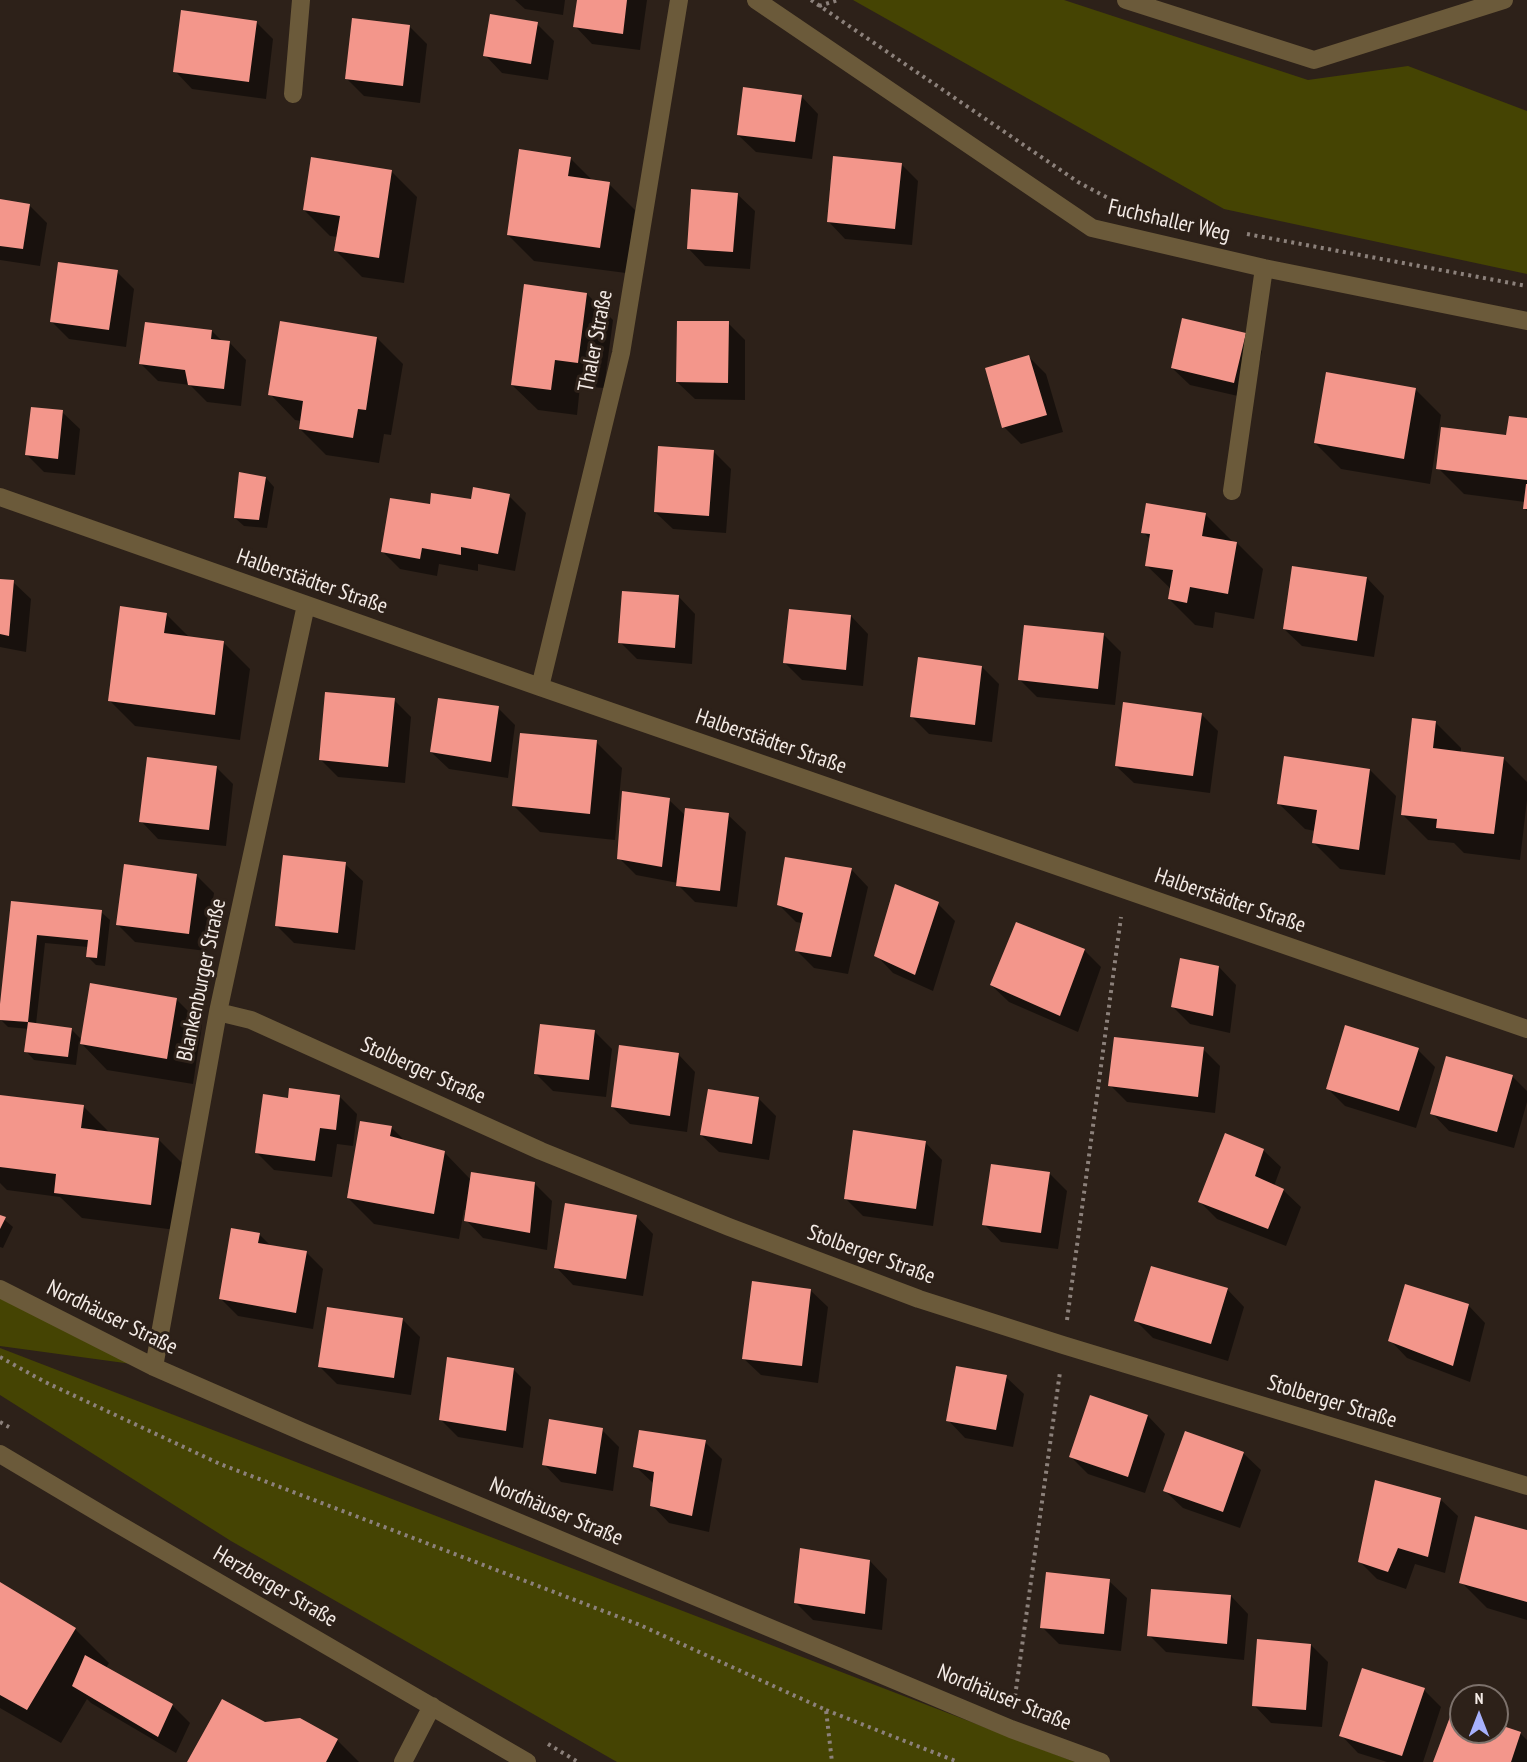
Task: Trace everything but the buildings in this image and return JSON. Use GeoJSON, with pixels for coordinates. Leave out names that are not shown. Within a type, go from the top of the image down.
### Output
{"type":"FeatureCollection","features":[{"type":"Feature","properties":{"kind":"street"},"geometry":{"type":"LineString","coordinates":[[292,94],[301,0]]}},
{"type":"Feature","properties":{"kind":"street","name":"Thaler Straße"},"geometry":{"type":"LineString","coordinates":[[540,687],[621,353],[679,0]]}},
{"type":"Feature","properties":{"kind":"street","name":"Fuchshaller Weg"},"geometry":{"type":"LineString","coordinates":[[756,0],[1092,228],[1264,268],[1527,321]]}},
{"type":"Feature","properties":{"kind":"street"},"geometry":{"type":"LineString","coordinates":[[1126,0],[1314,60],[1504,0]]}},
{"type":"Feature","properties":{"kind":"street"},"geometry":{"type":"LineString","coordinates":[[1232,491],[1264,268]]}},
{"type":"Feature","properties":{"kind":"street","name":"Halberstädter Straße"},"geometry":{"type":"LineString","coordinates":[[0,497],[1527,1029]]}},
{"type":"Feature","properties":{"kind":"street","name":"Blankenburger Straße"},"geometry":{"type":"LineString","coordinates":[[154,1367],[218,1012],[306,605]]}},
{"type":"Feature","properties":{"kind":"street","name":"Stolberger Straße"},"geometry":{"type":"LineString","coordinates":[[218,1012],[251,1020],[541,1151],[729,1227],[919,1299],[1527,1486]]}},
{"type":"Feature","properties":{"kind":"street","name":"Nordhäuser Straße"},"geometry":{"type":"LineString","coordinates":[[0,1289],[154,1367],[314,1437],[1011,1729],[1101,1762]]}},
{"type":"Feature","properties":{"kind":"street","name":"Herzberger Straße"},"geometry":{"type":"LineString","coordinates":[[0,1454],[527,1762]]}},
{"type":"Feature","properties":{"kind":"street"},"geometry":{"type":"LineString","coordinates":[[403,1762],[432,1706]]}},
{"type":"Feature","properties":{"kind":"path"},"geometry":{"type":"LineString","coordinates":[[811,0],[1078,182],[1128,208]]}},
{"type":"Feature","properties":{"kind":"path"},"geometry":{"type":"LineString","coordinates":[[1241,233],[1527,286]]}},
{"type":"Feature","properties":{"kind":"path"},"geometry":{"type":"LineString","coordinates":[[1011,1729],[1125,890]]}},
{"type":"Feature","properties":{"kind":"path"},"geometry":{"type":"LineString","coordinates":[[0,1357],[45,1382],[220,1464],[640,1625],[826,1710],[958,1762]]}},
{"type":"Feature","properties":{"kind":"path"},"geometry":{"type":"LineString","coordinates":[[826,1710],[832,1762]]}},
{"type":"Feature","properties":{"kind":"shaded area"},"geometry":{"type":"Polygon","coordinates":[[[853,0],[1064,0],[1308,80],[1408,66],[1527,111],[1527,274],[1224,209],[853,0]]]}},
{"type":"Feature","properties":{"kind":"shaded area"},"geometry":{"type":"Polygon","coordinates":[[[0,1289],[154,1367],[0,1346],[0,1289]]]}},
{"type":"Feature","properties":{"kind":"shaded area"},"geometry":{"type":"Polygon","coordinates":[[[0,1348],[1075,1762],[617,1762],[231,1541],[0,1395],[0,1348]]]}}]}
